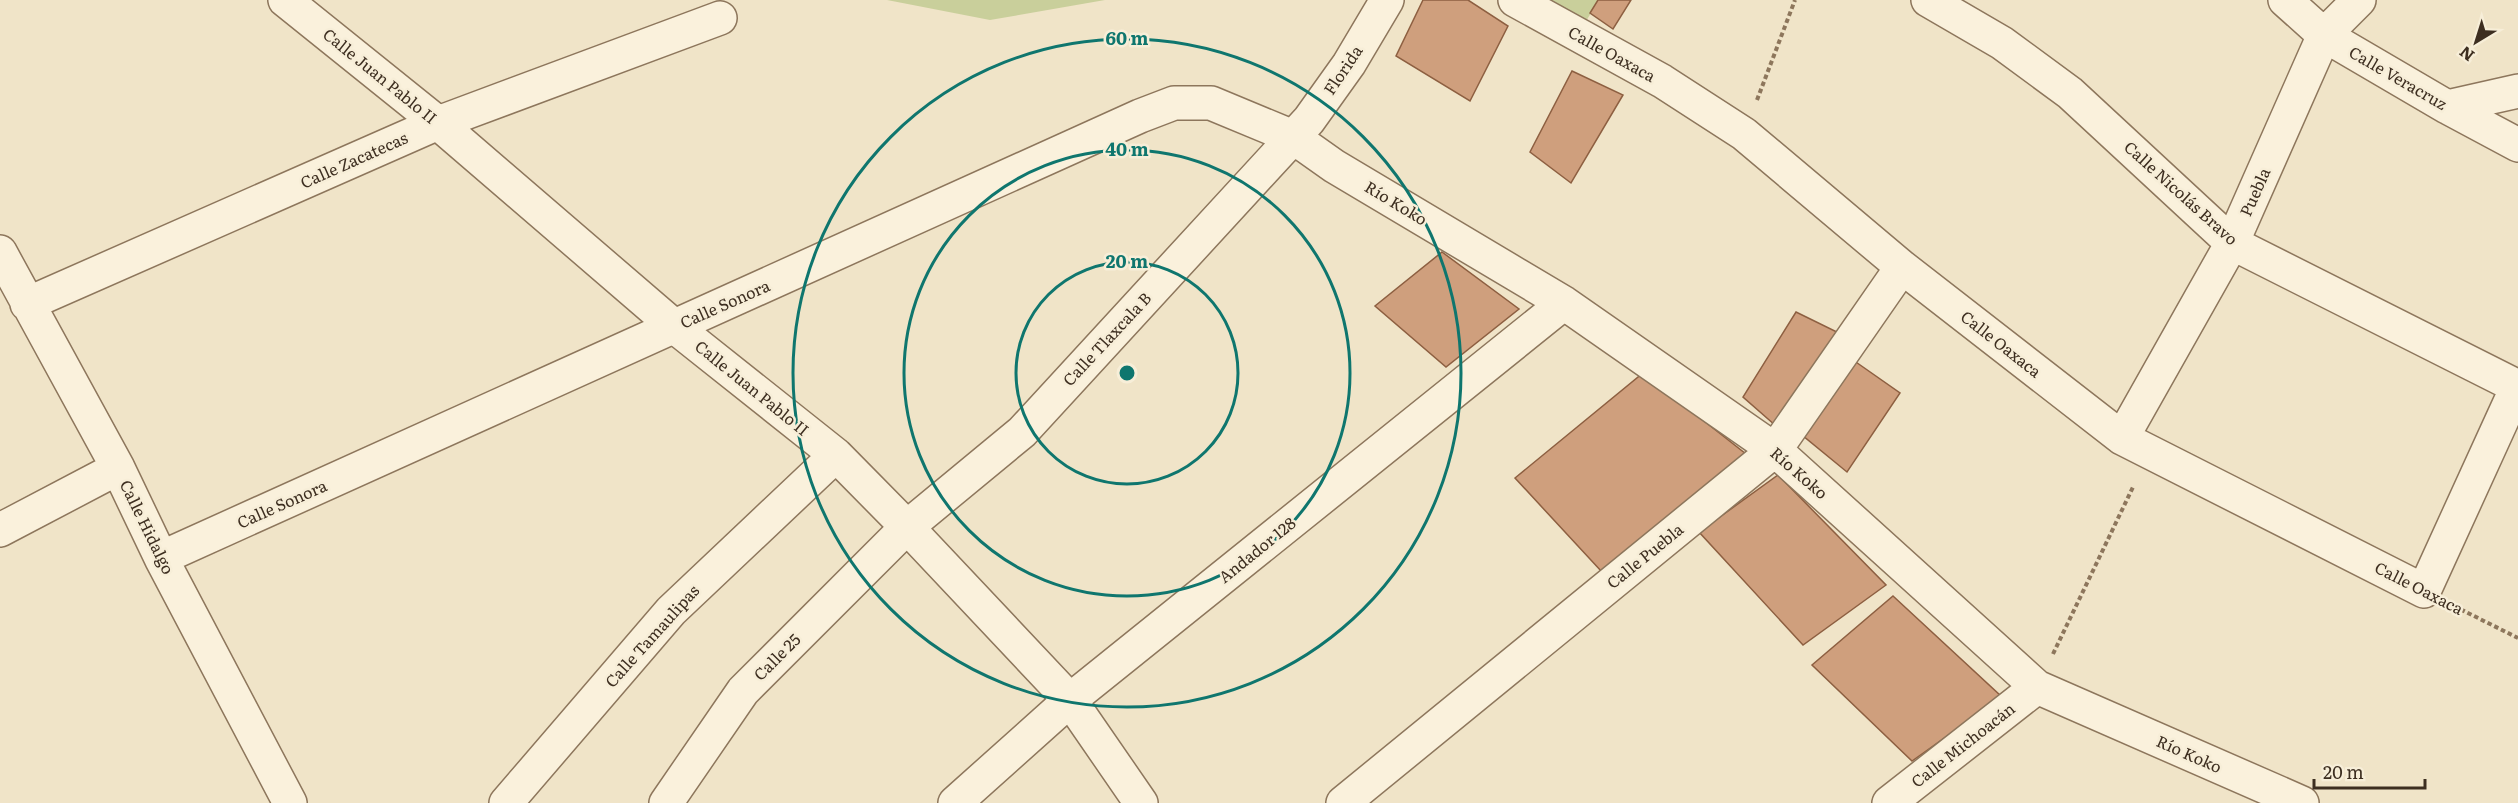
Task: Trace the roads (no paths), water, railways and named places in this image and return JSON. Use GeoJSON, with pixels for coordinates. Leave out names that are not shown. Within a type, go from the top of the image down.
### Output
{"type":"FeatureCollection","features":[{"type":"Feature","properties":{"kind":"street","name":"Calle Juan Pablo II"},"geometry":{"type":"LineString","coordinates":[[285,0],[438,123],[675,327],[836,455],[908,527],[1070,700],[1141,803]]}},
{"type":"Feature","properties":{"kind":"street","name":"Florida"},"geometry":{"type":"LineString","coordinates":[[1293,137],[1309,120],[1349,64],[1387,0]]}},
{"type":"Feature","properties":{"kind":"street","name":"Calle Oaxaca"},"geometry":{"type":"LineString","coordinates":[[1515,0],[1662,81],[1744,134],[1902,267],[2135,445],[2424,591],[2518,386]]}},
{"type":"Feature","properties":{"kind":"street","name":"Calle Nicolás Bravo"},"geometry":{"type":"LineString","coordinates":[[1928,0],[2002,43],[2070,93],[2232,243],[2518,386]]}},
{"type":"Feature","properties":{"kind":"street","name":"Calle Veracruz"},"geometry":{"type":"LineString","coordinates":[[2285,0],[2324,34],[2447,107],[2518,145]]}},
{"type":"Feature","properties":{"kind":"street"},"geometry":{"type":"LineString","coordinates":[[2324,34],[2359,0]]}},
{"type":"Feature","properties":{"kind":"street","name":"Calle Zacatecas"},"geometry":{"type":"LineString","coordinates":[[27,304],[438,123],[720,18]]}},
{"type":"Feature","properties":{"kind":"street","name":"Puebla"},"geometry":{"type":"LineString","coordinates":[[2135,445],[2232,243],[2324,34]]}},
{"type":"Feature","properties":{"kind":"street"},"geometry":{"type":"LineString","coordinates":[[2447,107],[2518,91]]}},
{"type":"Feature","properties":{"kind":"street","name":"Calle Sonora"},"geometry":{"type":"LineString","coordinates":[[161,558],[1140,116],[1174,103],[1211,104],[1293,137]]}},
{"type":"Feature","properties":{"kind":"street","name":"Río Koko"},"geometry":{"type":"LineString","coordinates":[[1293,137],[1334,166],[1564,303],[1775,450],[2037,687],[2302,803]]}},
{"type":"Feature","properties":{"kind":"street","name":"Calle Tlaxcala B"},"geometry":{"type":"LineString","coordinates":[[908,527],[1022,432],[1293,137]]}},
{"type":"Feature","properties":{"kind":"street","name":"Calle Hidalgo"},"geometry":{"type":"LineString","coordinates":[[0,252],[118,468],[161,558],[290,803]]}},
{"type":"Feature","properties":{"kind":"street","name":"Calle Puebla"},"geometry":{"type":"LineString","coordinates":[[1343,803],[1775,450],[1902,267]]}},
{"type":"Feature","properties":{"kind":"street","name":"Andador 128"},"geometry":{"type":"LineString","coordinates":[[955,803],[1070,700],[1564,303]]}},
{"type":"Feature","properties":{"kind":"street","name":"Calle Tamaulipas"},"geometry":{"type":"LineString","coordinates":[[506,803],[671,611],[836,455]]}},
{"type":"Feature","properties":{"kind":"street"},"geometry":{"type":"LineString","coordinates":[[0,530],[118,468]]}},
{"type":"Feature","properties":{"kind":"street","name":"Calle 25"},"geometry":{"type":"LineString","coordinates":[[666,803],[743,691],[908,527]]}},
{"type":"Feature","properties":{"kind":"street","name":"Calle Michoacán"},"geometry":{"type":"LineString","coordinates":[[1889,803],[2037,687]]}}]}
